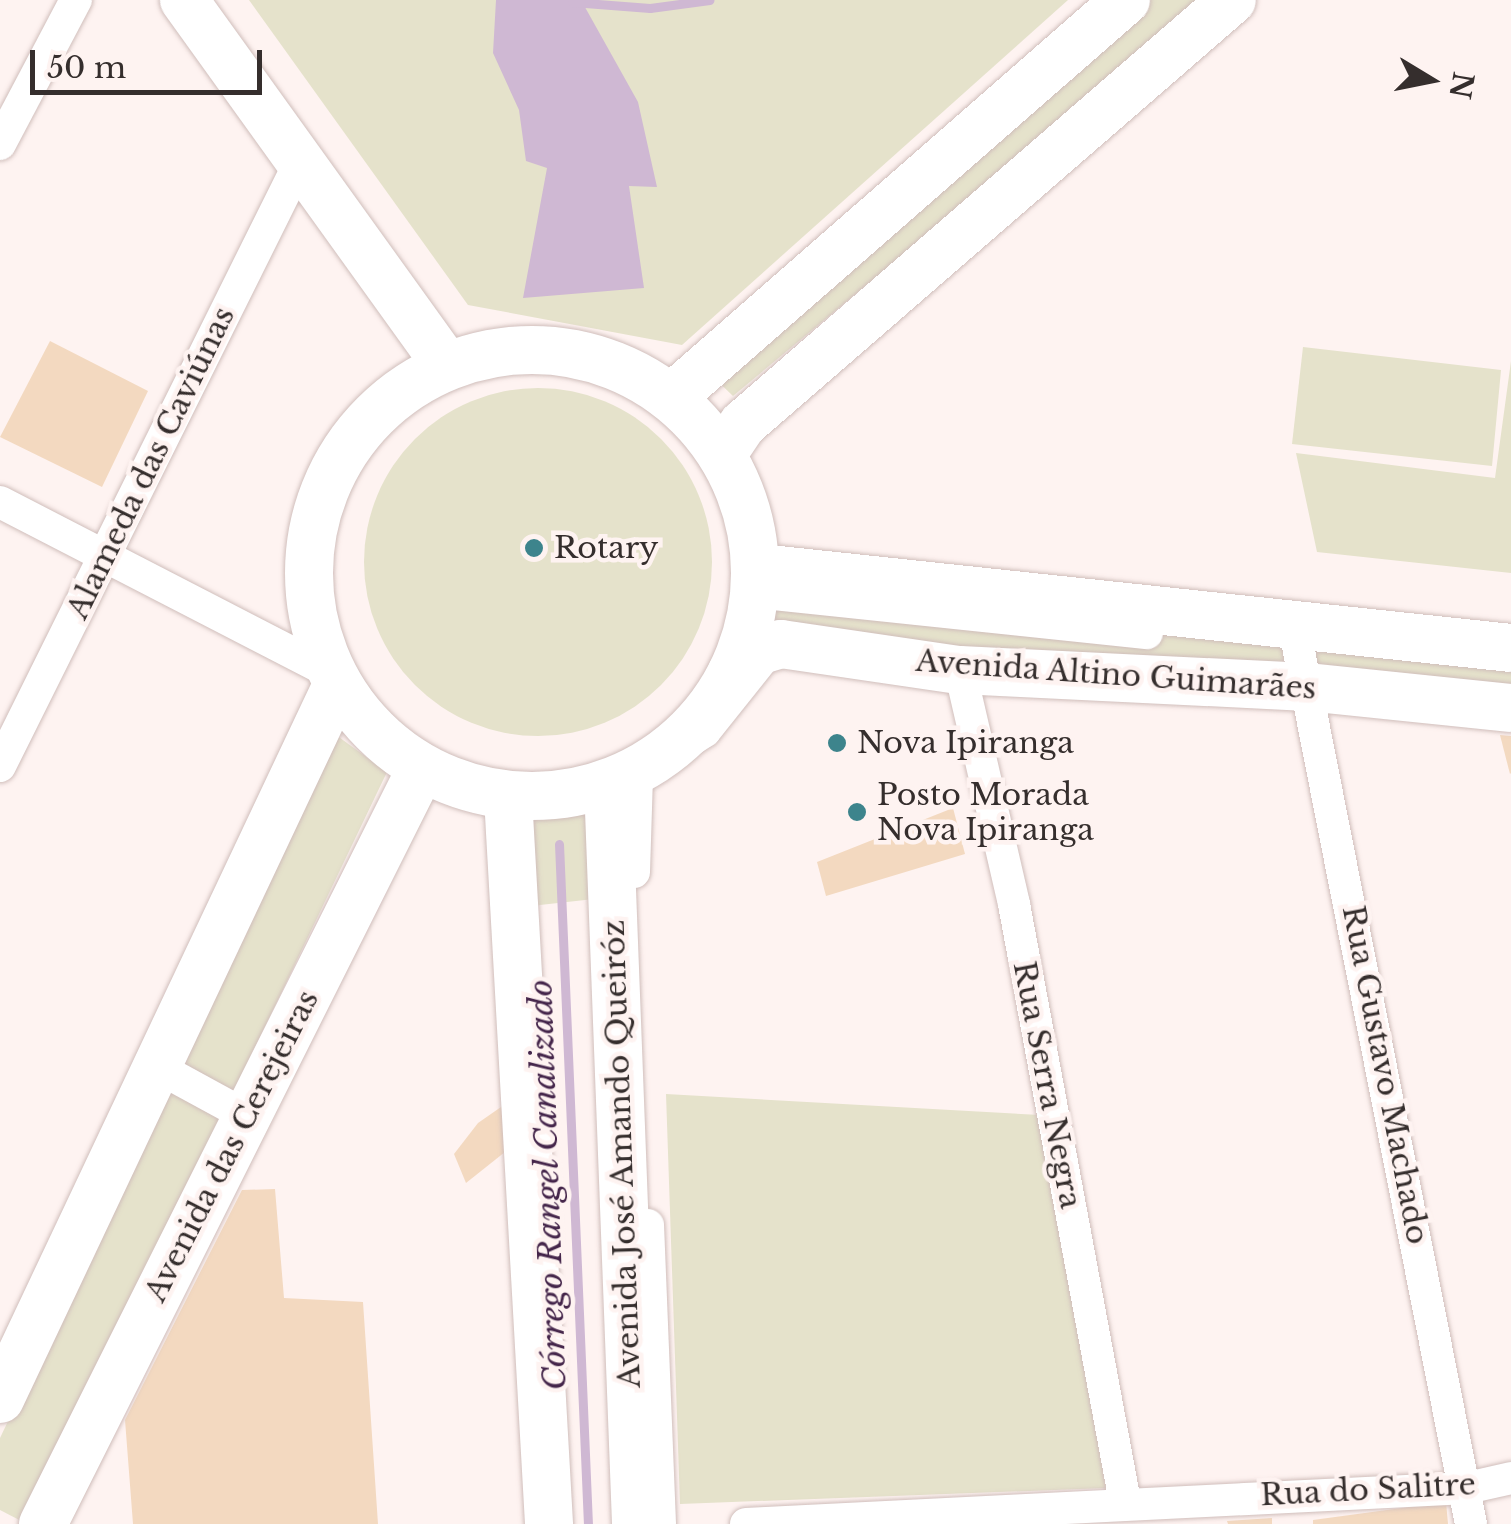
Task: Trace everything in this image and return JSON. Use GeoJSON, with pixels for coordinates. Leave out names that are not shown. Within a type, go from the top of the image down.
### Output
{"type":"FeatureCollection","features":[{"type":"Feature","properties":{"kind":"main road"},"geometry":{"type":"LineString","coordinates":[[184,0],[446,366]]}},
{"type":"Feature","properties":{"kind":"main road"},"geometry":{"type":"LineString","coordinates":[[672,398],[1126,0]]}},
{"type":"Feature","properties":{"kind":"main road"},"geometry":{"type":"LineString","coordinates":[[722,455],[743,424],[1232,0]]}},
{"type":"Feature","properties":{"kind":"main road"},"geometry":{"type":"LineString","coordinates":[[730,674],[757,580],[742,499],[722,455],[672,398],[608,361],[535,348],[446,366],[398,392],[356,434],[326,484],[310,542],[309,596],[334,679],[367,726],[421,769],[508,797],[559,796],[608,784],[658,758],[686,733],[730,674],[772,647]]}},
{"type":"Feature","properties":{"kind":"main road","name":"Avenida Altino Guimarães"},"geometry":{"type":"LineString","coordinates":[[757,580],[1300,654],[1511,708]]}},
{"type":"Feature","properties":{"kind":"main road","name":"Avenida Altino Guimarães"},"geometry":{"type":"LineString","coordinates":[[772,647],[960,670],[1511,648]]}},
{"type":"Feature","properties":{"kind":"main road"},"geometry":{"type":"LineString","coordinates":[[0,1400],[334,679]]}},
{"type":"Feature","properties":{"kind":"main road","name":"Avenida das Cerejeiras"},"geometry":{"type":"LineString","coordinates":[[43,1524],[421,769]]}},
{"type":"Feature","properties":{"kind":"main road","name":"Avenida José Amando Queiróz"},"geometry":{"type":"LineString","coordinates":[[608,784],[636,1524]]}},
{"type":"Feature","properties":{"kind":"main road"},"geometry":{"type":"LineString","coordinates":[[508,797],[550,1524]]}},
{"type":"Feature","properties":{"kind":"street"},"geometry":{"type":"LineString","coordinates":[[0,144],[76,0]]}},
{"type":"Feature","properties":{"kind":"street","name":"Alameda das Caviúnas"},"geometry":{"type":"LineString","coordinates":[[0,766],[301,160]]}},
{"type":"Feature","properties":{"kind":"street"},"geometry":{"type":"LineString","coordinates":[[0,502],[107,554],[334,679]]}},
{"type":"Feature","properties":{"kind":"street"},"geometry":{"type":"LineString","coordinates":[[660,1524],[633,839],[637,775],[705,731],[772,647]]}},
{"type":"Feature","properties":{"kind":"street"},"geometry":{"type":"LineString","coordinates":[[1300,654],[1511,668]]}},
{"type":"Feature","properties":{"kind":"street","name":"Rua Gustavo Machado"},"geometry":{"type":"LineString","coordinates":[[1300,654],[1467,1488],[1471,1524]]}},
{"type":"Feature","properties":{"kind":"street","name":"Rua Serra Negra"},"geometry":{"type":"LineString","coordinates":[[960,670],[1014,904],[1125,1502]]}},
{"type":"Feature","properties":{"kind":"street"},"geometry":{"type":"LineString","coordinates":[[157,1067],[247,1116]]}},
{"type":"Feature","properties":{"kind":"street","name":"Rua do Salitre"},"geometry":{"type":"LineString","coordinates":[[746,1524],[1125,1502],[1467,1488],[1511,1478]]}},
{"type":"Feature","properties":{"kind":"shaded area"},"geometry":{"type":"Polygon","coordinates":[[[249,0],[1068,0],[682,345],[468,305],[249,0]]]}},
{"type":"Feature","properties":{"kind":"shaded area"},"geometry":{"type":"Polygon","coordinates":[[[496,0],[581,0],[638,102],[657,187],[629,186],[644,288],[523,298],[547,168],[526,161],[519,110],[493,53],[496,0]]]}},
{"type":"Feature","properties":{"kind":"shaded area"},"geometry":{"type":"Polygon","coordinates":[[[1147,0],[1209,0],[733,396],[707,371],[1147,0]]]}},
{"type":"Feature","properties":{"kind":"shaded area"},"geometry":{"type":"Polygon","coordinates":[[[1303,347],[1501,370],[1492,466],[1292,444],[1303,347]]]}},
{"type":"Feature","properties":{"kind":"shaded area"},"geometry":{"type":"Polygon","coordinates":[[[1511,361],[1511,573],[1317,552],[1296,453],[1495,478],[1511,361]]]}},
{"type":"Feature","properties":{"kind":"shaded area"},"geometry":{"type":"Polygon","coordinates":[[[538,388],[572,391],[605,401],[635,417],[661,439],[683,465],[699,495],[709,528],[709,596],[699,629],[683,659],[661,685],[635,707],[605,723],[572,733],[538,736],[504,733],[471,723],[441,707],[415,685],[393,659],[377,629],[367,596],[364,562],[367,528],[377,495],[393,465],[415,439],[441,417],[471,401],[504,391],[538,388]]]}},
{"type":"Feature","properties":{"kind":"shaded area"},"geometry":{"type":"Polygon","coordinates":[[[756,587],[1511,648],[1511,690],[755,634],[756,587]]]}},
{"type":"Feature","properties":{"kind":"shaded area"},"geometry":{"type":"Polygon","coordinates":[[[336,735],[387,772],[27,1524],[0,1510],[0,1438],[336,735]]]}},
{"type":"Feature","properties":{"kind":"shaded area"},"geometry":{"type":"Polygon","coordinates":[[[600,807],[594,899],[522,907],[517,816],[563,817],[600,807]]]}},
{"type":"Feature","properties":{"kind":"shaded area"},"geometry":{"type":"Polygon","coordinates":[[[666,1094],[1040,1115],[1106,1488],[680,1504],[666,1094]]]}},
{"type":"Feature","properties":{"kind":"building"},"geometry":{"type":"Polygon","coordinates":[[[50,341],[148,391],[102,487],[0,437],[50,341]]]}},
{"type":"Feature","properties":{"kind":"building"},"geometry":{"type":"Polygon","coordinates":[[[1500,735],[1511,736],[1510,774],[1500,735]]]}},
{"type":"Feature","properties":{"kind":"building"},"geometry":{"type":"Polygon","coordinates":[[[953,808],[965,854],[826,896],[817,862],[953,808]]]}},
{"type":"Feature","properties":{"kind":"building"},"geometry":{"type":"Polygon","coordinates":[[[514,1098],[520,1140],[466,1183],[454,1154],[478,1123],[514,1098]]]}},
{"type":"Feature","properties":{"kind":"building"},"geometry":{"type":"Polygon","coordinates":[[[275,1189],[284,1298],[363,1302],[378,1524],[133,1524],[125,1420],[242,1190],[275,1189]]]}},
{"type":"Feature","properties":{"kind":"building"},"geometry":{"type":"Polygon","coordinates":[[[1446,1502],[1448,1524],[1313,1524],[1313,1520],[1446,1502]]]}},
{"type":"Feature","properties":{"kind":"building"},"geometry":{"type":"Polygon","coordinates":[[[1272,1518],[1272,1524],[1227,1521],[1272,1518]]]}},
{"type":"Feature","properties":{"kind":"waterway"},"geometry":{"type":"LineString","coordinates":[[572,2],[650,8],[709,0]]}},
{"type":"Feature","properties":{"kind":"waterway","name":"Córrego Rangel Canalizado"},"geometry":{"type":"LineString","coordinates":[[559,844],[588,1524]]}},
{"type":"Feature","properties":{"kind":"place","name":"Rotary"},"geometry":{"type":"Point","coordinates":[534,548]}},
{"type":"Feature","properties":{"kind":"place","name":"Nova Ipiranga"},"geometry":{"type":"Point","coordinates":[837,743]}},
{"type":"Feature","properties":{"kind":"place","name":"Posto Morada Nova Ipiranga"},"geometry":{"type":"Point","coordinates":[857,812]}}]}
